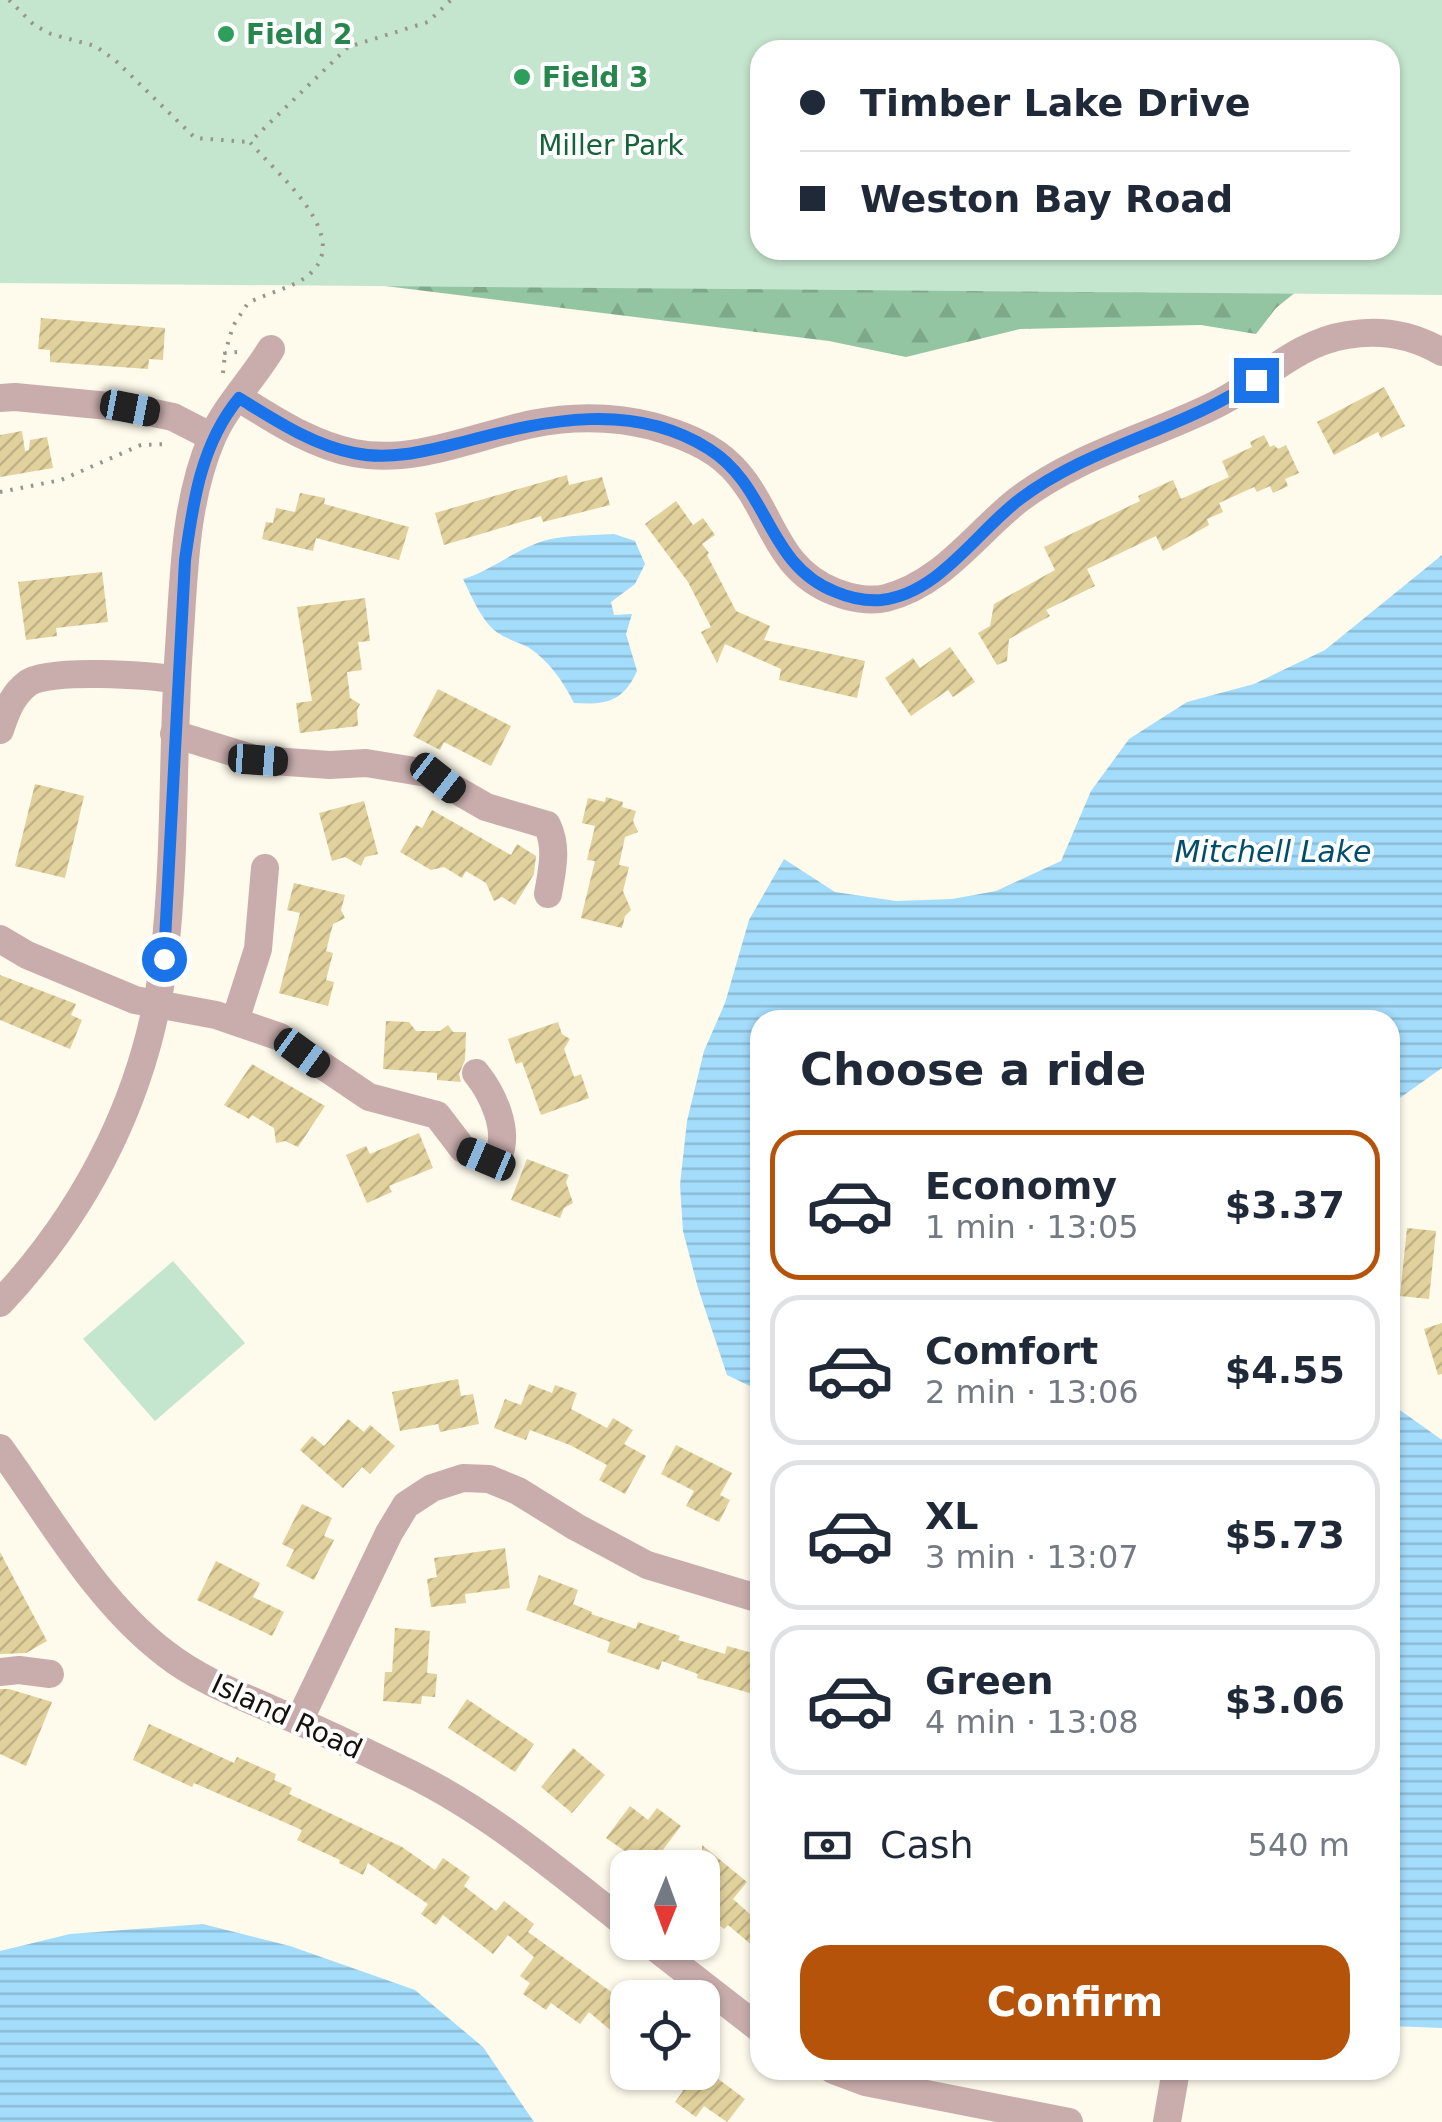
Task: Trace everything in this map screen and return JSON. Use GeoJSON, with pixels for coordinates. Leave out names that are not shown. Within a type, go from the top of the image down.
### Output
{"type":"FeatureCollection","features":[{"type":"Feature","properties":{"kind":"street"},"geometry":{"type":"LineString","coordinates":[[228,391],[320,444],[356,454],[395,456],[572,418],[612,418],[651,426],[694,440],[728,463],[746,483],[776,542],[796,568],[820,586],[850,598],[882,600],[911,590],[939,573],[1018,500],[1056,474],[1215,406],[1310,345],[1348,335],[1387,332],[1424,342],[1442,352]]}},
{"type":"Feature","properties":{"kind":"street"},"geometry":{"type":"LineString","coordinates":[[0,1303],[33,1268],[73,1213],[110,1150],[137,1078],[156,1006],[167,912],[176,680],[201,432],[228,391],[270,349]]}},
{"type":"Feature","properties":{"kind":"street"},"geometry":{"type":"LineString","coordinates":[[0,398],[130,408],[173,417],[201,432]]}},
{"type":"Feature","properties":{"kind":"street"},"geometry":{"type":"LineString","coordinates":[[0,730],[16,694],[32,680],[53,675],[176,680]]}},
{"type":"Feature","properties":{"kind":"street"},"geometry":{"type":"LineString","coordinates":[[174,734],[258,760],[330,765],[366,762],[438,778],[461,796],[486,807],[547,825],[554,838],[548,894]]}},
{"type":"Feature","properties":{"kind":"street"},"geometry":{"type":"LineString","coordinates":[[235,1021],[258,949],[265,868]]}},
{"type":"Feature","properties":{"kind":"street"},"geometry":{"type":"LineString","coordinates":[[0,939],[27,955],[156,1006],[216,1015],[280,1037],[369,1097],[436,1115],[463,1149],[486,1159],[499,1155],[504,1142],[490,1090],[476,1073]]}},
{"type":"Feature","properties":{"kind":"street","name":"Island Road"},"geometry":{"type":"LineString","coordinates":[[0,1448],[102,1592],[168,1656],[207,1679],[415,1776],[475,1810],[610,1912]]}},
{"type":"Feature","properties":{"kind":"street"},"geometry":{"type":"LineString","coordinates":[[299,1721],[406,1505],[432,1488],[463,1478],[489,1479],[518,1491],[646,1565],[750,1596]]}},
{"type":"Feature","properties":{"kind":"street"},"geometry":{"type":"LineString","coordinates":[[0,1672],[50,1674]]}},
{"type":"Feature","properties":{"kind":"street"},"geometry":{"type":"LineString","coordinates":[[671,1960],[750,2021]]}},
{"type":"Feature","properties":{"kind":"street"},"geometry":{"type":"LineString","coordinates":[[862,2080],[1069,2122]]}},
{"type":"Feature","properties":{"kind":"street"},"geometry":{"type":"LineString","coordinates":[[1167,2122],[1174,2080]]}},
{"type":"Feature","properties":{"kind":"path"},"geometry":{"type":"LineString","coordinates":[[10,0],[34,25],[95,46],[114,60],[195,138],[250,142],[319,222],[323,250],[310,274],[261,296],[240,311],[222,374],[228,391]]}},
{"type":"Feature","properties":{"kind":"path"},"geometry":{"type":"LineString","coordinates":[[250,142],[348,47],[428,22],[451,0]]}},
{"type":"Feature","properties":{"kind":"path"},"geometry":{"type":"LineString","coordinates":[[226,354],[270,349]]}},
{"type":"Feature","properties":{"kind":"path"},"geometry":{"type":"LineString","coordinates":[[0,492],[61,480],[141,444],[184,447],[201,432]]}},
{"type":"Feature","properties":{"kind":"green space","name":"Miller Park"},"geometry":{"type":"Polygon","coordinates":[[[0,0],[1442,0],[1442,295],[0,283],[0,0]]]}},
{"type":"Feature","properties":{"kind":"green space"},"geometry":{"type":"Polygon","coordinates":[[[1424,21],[1442,278],[1307,283],[1276,308],[1256,334],[1201,325],[1020,329],[906,357],[829,341],[329,279],[750,251],[750,260],[1400,260],[1400,41],[1424,21]]]}},
{"type":"Feature","properties":{"kind":"green space"},"geometry":{"type":"Polygon","coordinates":[[[173,1261],[245,1343],[155,1421],[83,1339],[173,1261]]]}},
{"type":"Feature","properties":{"kind":"water"},"geometry":{"type":"Polygon","coordinates":[[[614,534],[635,541],[645,564],[635,584],[611,602],[614,615],[632,614],[626,634],[637,671],[626,689],[612,699],[574,703],[542,659],[487,622],[463,579],[544,541],[614,534]]]}},
{"type":"Feature","properties":{"kind":"water","name":"Mitchell Lake"},"geometry":{"type":"Polygon","coordinates":[[[1442,555],[1442,1068],[1400,1098],[1400,1010],[750,1010],[750,1386],[727,1375],[683,1231],[680,1185],[687,1121],[704,1051],[725,1003],[749,920],[784,859],[835,892],[896,901],[952,899],[996,891],[1061,861],[1091,791],[1129,739],[1187,702],[1254,684],[1325,650],[1442,555]]]}},
{"type":"Feature","properties":{"kind":"water"},"geometry":{"type":"Polygon","coordinates":[[[1400,1410],[1442,1440],[1442,2028],[1400,2026],[1400,1410]]]}},
{"type":"Feature","properties":{"kind":"water"},"geometry":{"type":"Polygon","coordinates":[[[203,1924],[290,1946],[415,1990],[483,2047],[534,2122],[0,2122],[0,1951],[70,1934],[203,1924]]]}},
{"type":"Feature","properties":{"kind":"building"},"geometry":{"type":"Polygon","coordinates":[[[41,318],[165,328],[163,360],[149,359],[148,369],[50,362],[50,350],[38,349],[41,318]]]}},
{"type":"Feature","properties":{"kind":"building"},"geometry":{"type":"Polygon","coordinates":[[[1384,387],[1405,426],[1381,438],[1378,432],[1334,455],[1317,422],[1384,387]]]}},
{"type":"Feature","properties":{"kind":"building"},"geometry":{"type":"Polygon","coordinates":[[[22,431],[25,451],[29,450],[30,440],[47,437],[53,468],[0,477],[0,435],[22,431]]]}},
{"type":"Feature","properties":{"kind":"building"},"geometry":{"type":"Polygon","coordinates":[[[1264,435],[1270,447],[1286,445],[1299,473],[1285,479],[1288,486],[1273,493],[1270,486],[1257,492],[1254,487],[1219,503],[1223,512],[1207,519],[1209,525],[1163,551],[1156,536],[1087,569],[1095,586],[1046,610],[1050,616],[1009,639],[1007,661],[997,665],[978,633],[990,626],[994,604],[1055,570],[1044,547],[1140,501],[1138,496],[1173,480],[1181,499],[1229,477],[1222,461],[1252,447],[1250,442],[1264,435]]]}},
{"type":"Feature","properties":{"kind":"building"},"geometry":{"type":"Polygon","coordinates":[[[567,475],[569,485],[602,477],[610,505],[543,522],[541,516],[444,545],[435,513],[567,475]]]}},
{"type":"Feature","properties":{"kind":"building"},"geometry":{"type":"Polygon","coordinates":[[[300,493],[325,498],[324,504],[409,527],[399,560],[316,538],[313,551],[262,539],[266,522],[273,523],[276,508],[295,512],[300,493]]]}},
{"type":"Feature","properties":{"kind":"building"},"geometry":{"type":"Polygon","coordinates":[[[676,501],[693,525],[703,518],[715,535],[702,544],[707,555],[736,611],[770,626],[764,640],[865,661],[857,698],[779,680],[781,669],[725,644],[717,663],[701,632],[711,627],[688,582],[645,524],[676,501]]]}},
{"type":"Feature","properties":{"kind":"building"},"geometry":{"type":"Polygon","coordinates":[[[102,572],[108,622],[56,628],[57,636],[26,640],[18,582],[102,572]]]}},
{"type":"Feature","properties":{"kind":"building"},"geometry":{"type":"Polygon","coordinates":[[[365,598],[370,641],[358,642],[362,670],[347,672],[350,698],[360,704],[358,726],[300,733],[296,703],[312,701],[297,607],[365,598]]]}},
{"type":"Feature","properties":{"kind":"building"},"geometry":{"type":"Polygon","coordinates":[[[950,647],[975,682],[953,697],[948,690],[911,716],[885,678],[913,658],[920,668],[950,647]]]}},
{"type":"Feature","properties":{"kind":"building"},"geometry":{"type":"Polygon","coordinates":[[[438,689],[511,726],[491,766],[444,742],[440,750],[413,736],[438,689]]]}},
{"type":"Feature","properties":{"kind":"building"},"geometry":{"type":"Polygon","coordinates":[[[35,784],[84,796],[65,878],[15,866],[35,784]]]}},
{"type":"Feature","properties":{"kind":"building"},"geometry":{"type":"Polygon","coordinates":[[[606,797],[636,811],[633,821],[638,832],[625,837],[619,865],[629,867],[623,891],[631,910],[622,928],[581,918],[595,861],[587,860],[595,826],[582,823],[588,798],[605,802],[606,797]]]}},
{"type":"Feature","properties":{"kind":"building"},"geometry":{"type":"Polygon","coordinates":[[[364,801],[378,854],[365,857],[361,866],[345,857],[332,861],[319,813],[364,801]]]}},
{"type":"Feature","properties":{"kind":"building"},"geometry":{"type":"Polygon","coordinates":[[[432,810],[511,855],[517,844],[536,856],[534,874],[515,905],[502,897],[494,901],[486,883],[466,871],[462,878],[444,867],[431,870],[400,852],[416,825],[422,828],[432,810]]]}},
{"type":"Feature","properties":{"kind":"building"},"geometry":{"type":"Polygon","coordinates":[[[294,883],[345,895],[341,910],[345,918],[333,924],[326,951],[333,953],[326,980],[334,982],[328,1006],[279,993],[300,913],[287,910],[294,883]]]}},
{"type":"Feature","properties":{"kind":"building"},"geometry":{"type":"Polygon","coordinates":[[[0,975],[76,1004],[71,1015],[82,1020],[70,1049],[0,1020],[0,975]]]}},
{"type":"Feature","properties":{"kind":"building"},"geometry":{"type":"Polygon","coordinates":[[[386,1021],[409,1022],[416,1031],[440,1031],[448,1025],[453,1032],[466,1032],[461,1082],[437,1080],[437,1073],[383,1069],[386,1021]]]}},
{"type":"Feature","properties":{"kind":"building"},"geometry":{"type":"Polygon","coordinates":[[[558,1022],[562,1034],[570,1039],[564,1049],[574,1077],[581,1074],[589,1098],[541,1115],[522,1062],[516,1064],[508,1039],[558,1022]]]}},
{"type":"Feature","properties":{"kind":"building"},"geometry":{"type":"Polygon","coordinates":[[[252,1064],[325,1106],[298,1147],[285,1141],[276,1143],[274,1128],[224,1105],[252,1064]]]}},
{"type":"Feature","properties":{"kind":"building"},"geometry":{"type":"Polygon","coordinates":[[[419,1133],[433,1168],[389,1186],[392,1192],[367,1203],[346,1155],[366,1146],[370,1154],[419,1133]]]}},
{"type":"Feature","properties":{"kind":"building"},"geometry":{"type":"Polygon","coordinates":[[[527,1159],[569,1175],[566,1182],[573,1203],[564,1208],[560,1218],[511,1200],[527,1159]]]}},
{"type":"Feature","properties":{"kind":"building"},"geometry":{"type":"Polygon","coordinates":[[[1407,1228],[1436,1231],[1429,1299],[1400,1296],[1407,1228]]]}},
{"type":"Feature","properties":{"kind":"building"},"geometry":{"type":"Polygon","coordinates":[[[1442,1323],[1442,1374],[1438,1375],[1424,1329],[1442,1323]]]}},
{"type":"Feature","properties":{"kind":"building"},"geometry":{"type":"Polygon","coordinates":[[[458,1379],[461,1396],[473,1394],[479,1424],[440,1432],[438,1424],[400,1431],[392,1392],[458,1379]]]}},
{"type":"Feature","properties":{"kind":"building"},"geometry":{"type":"Polygon","coordinates":[[[529,1384],[552,1393],[555,1385],[577,1393],[571,1409],[607,1428],[613,1418],[633,1430],[624,1444],[646,1456],[625,1494],[599,1480],[607,1465],[570,1445],[530,1430],[526,1440],[494,1428],[505,1399],[521,1405],[529,1384]]]}},
{"type":"Feature","properties":{"kind":"building"},"geometry":{"type":"Polygon","coordinates":[[[348,1419],[364,1432],[370,1425],[395,1446],[370,1474],[362,1467],[343,1488],[300,1450],[312,1436],[324,1446],[348,1419]]]}},
{"type":"Feature","properties":{"kind":"building"},"geometry":{"type":"Polygon","coordinates":[[[676,1445],[732,1473],[720,1495],[730,1500],[719,1522],[686,1506],[694,1491],[661,1474],[676,1445]]]}},
{"type":"Feature","properties":{"kind":"building"},"geometry":{"type":"Polygon","coordinates":[[[302,1504],[332,1518],[324,1536],[334,1540],[314,1580],[286,1566],[294,1550],[282,1544],[302,1504]]]}},
{"type":"Feature","properties":{"kind":"building"},"geometry":{"type":"Polygon","coordinates":[[[505,1548],[510,1588],[465,1594],[466,1603],[431,1607],[427,1579],[437,1577],[434,1558],[505,1548]]]}},
{"type":"Feature","properties":{"kind":"building"},"geometry":{"type":"Polygon","coordinates":[[[0,1552],[47,1641],[26,1653],[0,1654],[0,1552]]]}},
{"type":"Feature","properties":{"kind":"building"},"geometry":{"type":"Polygon","coordinates":[[[216,1561],[260,1583],[253,1597],[284,1612],[272,1636],[197,1600],[216,1561]]]}},
{"type":"Feature","properties":{"kind":"building"},"geometry":{"type":"Polygon","coordinates":[[[539,1575],[578,1590],[573,1604],[591,1614],[636,1629],[638,1622],[680,1636],[678,1640],[725,1654],[727,1646],[750,1652],[750,1693],[697,1678],[698,1674],[662,1661],[659,1670],[607,1652],[610,1642],[526,1610],[539,1575]]]}},
{"type":"Feature","properties":{"kind":"building"},"geometry":{"type":"Polygon","coordinates":[[[395,1628],[430,1631],[427,1673],[437,1674],[435,1697],[422,1696],[421,1704],[383,1701],[385,1672],[392,1672],[395,1628]]]}},
{"type":"Feature","properties":{"kind":"building"},"geometry":{"type":"Polygon","coordinates":[[[0,1689],[52,1702],[26,1766],[0,1754],[0,1689]]]}},
{"type":"Feature","properties":{"kind":"building"},"geometry":{"type":"Polygon","coordinates":[[[467,1699],[534,1744],[515,1772],[448,1728],[467,1699]]]}},
{"type":"Feature","properties":{"kind":"building"},"geometry":{"type":"Polygon","coordinates":[[[149,1724],[234,1763],[237,1757],[276,1774],[274,1780],[292,1788],[289,1794],[402,1847],[435,1870],[443,1858],[470,1877],[464,1886],[496,1911],[504,1901],[534,1924],[528,1932],[610,1991],[610,2030],[589,2012],[580,2024],[551,2003],[546,2010],[523,1994],[530,1983],[520,1976],[534,1957],[508,1935],[493,1954],[443,1915],[436,1925],[421,1914],[428,1904],[368,1863],[363,1875],[297,1840],[302,1830],[133,1760],[149,1724]]]}},
{"type":"Feature","properties":{"kind":"building"},"geometry":{"type":"Polygon","coordinates":[[[573,1748],[605,1775],[572,1813],[541,1787],[573,1748]]]}},
{"type":"Feature","properties":{"kind":"building"},"geometry":{"type":"Polygon","coordinates":[[[630,1806],[648,1820],[657,1808],[681,1826],[663,1850],[623,1850],[606,1838],[630,1806]]]}},
{"type":"Feature","properties":{"kind":"building"},"geometry":{"type":"Polygon","coordinates":[[[720,1860],[747,1882],[733,1899],[750,1914],[750,1944],[728,1925],[724,1929],[720,1926],[720,1860]]]}},
{"type":"Feature","properties":{"kind":"building"},"geometry":{"type":"Polygon","coordinates":[[[720,2080],[745,2099],[727,2122],[704,2106],[696,2117],[675,2102],[683,2091],[720,2090],[720,2080]]]}},
{"type":"Feature","properties":{"kind":"place","name":"Field 2"},"geometry":{"type":"Point","coordinates":[226,34]}},
{"type":"Feature","properties":{"kind":"place","name":"Field 3"},"geometry":{"type":"Point","coordinates":[522,77]}},
{"type":"Feature","properties":{"kind":"route"},"geometry":{"type":"LineString","coordinates":[[164,959],[185,560],[192,511],[212,437],[239,398],[320,444],[356,454],[395,456],[432,450],[572,418],[612,418],[651,426],[694,440],[728,463],[746,483],[776,542],[796,568],[820,586],[850,598],[882,600],[911,590],[939,573],[1018,500],[1056,474],[1215,406],[1256,380]]}}]}
